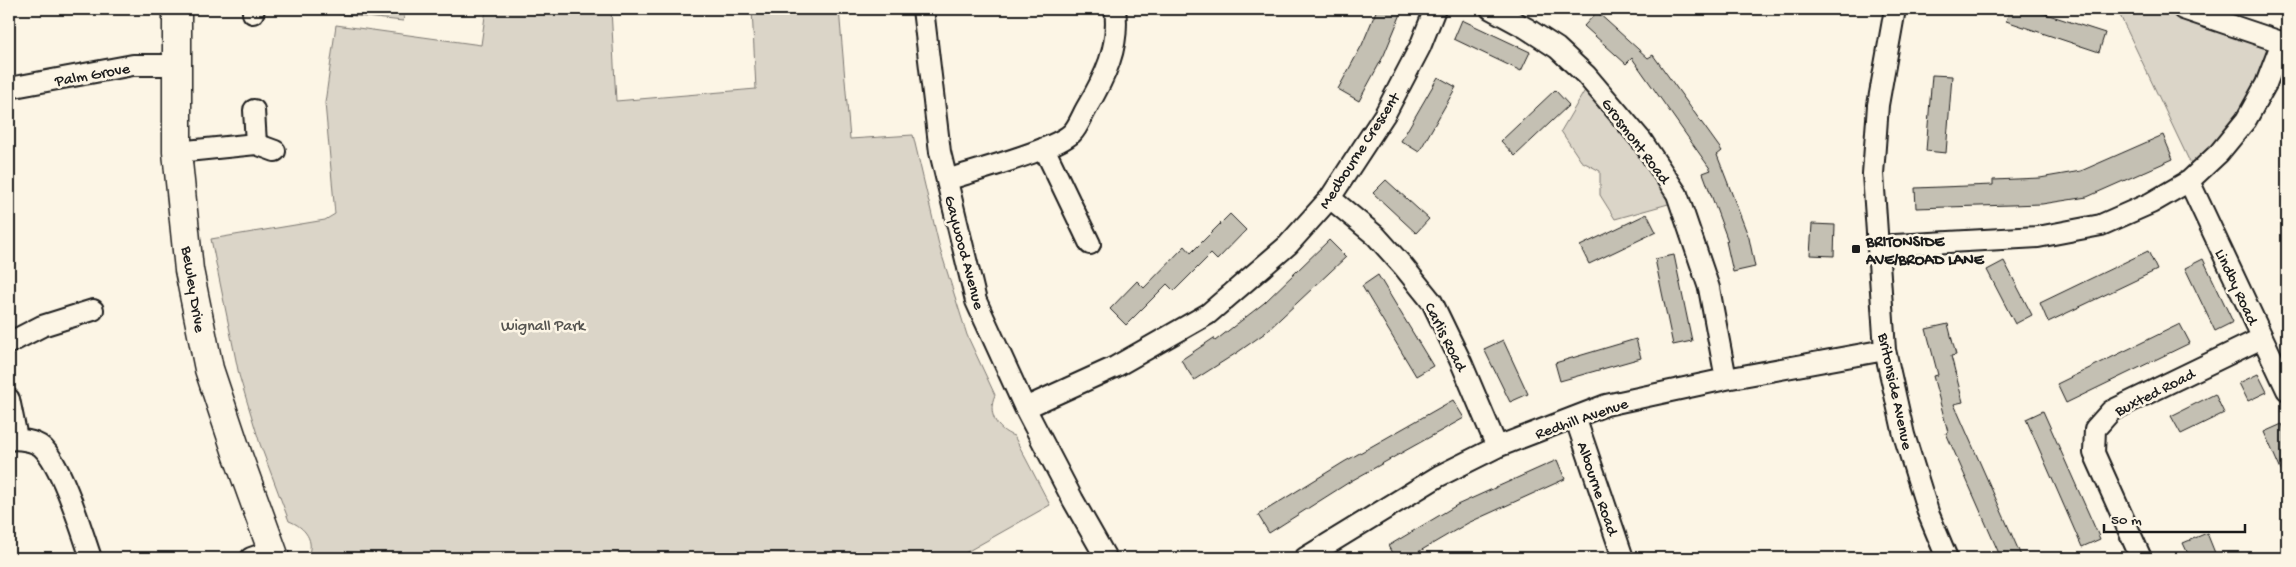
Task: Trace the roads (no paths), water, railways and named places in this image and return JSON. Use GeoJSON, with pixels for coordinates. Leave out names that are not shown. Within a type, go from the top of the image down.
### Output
{"type":"FeatureCollection","features":[{"type":"Feature","properties":{"kind":"street","name":"Bewley Drive"},"geometry":{"type":"LineString","coordinates":[[177,9],[177,152],[189,270],[209,369],[266,556]]}},
{"type":"Feature","properties":{"kind":"street","name":"Gaywood Avenue"},"geometry":{"type":"LineString","coordinates":[[922,9],[940,152],[976,301],[1025,408],[1106,558]]}},
{"type":"Feature","properties":{"kind":"street"},"geometry":{"type":"LineString","coordinates":[[947,180],[1044,148],[1072,133],[1104,78],[1112,58],[1117,22],[1116,9]]}},
{"type":"Feature","properties":{"kind":"street","name":"Medbourne Crescent"},"geometry":{"type":"LineString","coordinates":[[1025,408],[1115,367],[1208,314],[1288,245],[1330,198],[1385,114],[1420,47],[1435,9]]}},
{"type":"Feature","properties":{"kind":"street","name":"Grosmont Road"},"geometry":{"type":"LineString","coordinates":[[1490,9],[1526,28],[1557,48],[1586,74],[1642,141],[1676,194],[1709,288],[1726,379]]}},
{"type":"Feature","properties":{"kind":"street","name":"Britonside Avenue"},"geometry":{"type":"LineString","coordinates":[[1895,9],[1878,105],[1873,174],[1885,350],[1904,435],[1929,515],[1947,558]]}},
{"type":"Feature","properties":{"kind":"street"},"geometry":{"type":"LineString","coordinates":[[1877,246],[2038,237],[2101,225],[2152,203],[2189,181],[2219,152],[2246,120],[2266,84],[2285,43],[2195,11]]}},
{"type":"Feature","properties":{"kind":"street","name":"Palm Grove"},"geometry":{"type":"LineString","coordinates":[[9,88],[133,65],[176,65]]}},
{"type":"Feature","properties":{"kind":"street"},"geometry":{"type":"LineString","coordinates":[[254,110],[256,144]]}},
{"type":"Feature","properties":{"kind":"street"},"geometry":{"type":"LineString","coordinates":[[177,152],[256,144],[275,151]]}},
{"type":"Feature","properties":{"kind":"street"},"geometry":{"type":"LineString","coordinates":[[1044,148],[1090,244]]}},
{"type":"Feature","properties":{"kind":"street","name":"Lindby Road"},"geometry":{"type":"LineString","coordinates":[[2189,181],[2287,390]]}},
{"type":"Feature","properties":{"kind":"street","name":"Carlis Road"},"geometry":{"type":"LineString","coordinates":[[1330,198],[1376,236],[1432,302],[1461,362],[1497,447]]}},
{"type":"Feature","properties":{"kind":"street"},"geometry":{"type":"LineString","coordinates":[[9,343],[42,326],[93,310]]}},
{"type":"Feature","properties":{"kind":"street","name":"Buxted Road"},"geometry":{"type":"LineString","coordinates":[[2141,558],[2094,453],[2095,429],[2111,411],[2262,338]]}},
{"type":"Feature","properties":{"kind":"street","name":"Redhill Avenue"},"geometry":{"type":"LineString","coordinates":[[1305,558],[1440,476],[1497,447],[1606,405],[1726,379],[1885,350]]}},
{"type":"Feature","properties":{"kind":"street"},"geometry":{"type":"LineString","coordinates":[[9,399],[13,439],[42,447],[57,471],[91,558]]}},
{"type":"Feature","properties":{"kind":"street","name":"Albourne Road"},"geometry":{"type":"LineString","coordinates":[[1575,417],[1623,558]]}},
{"type":"Feature","properties":{"kind":"place","name":"BRITONSIDE AVE/BROAD LANE"},"geometry":{"type":"Point","coordinates":[1856,249]}},
{"type":"Feature","properties":{"kind":"park label","name":"Wignall Park"},"geometry":{"type":"Point","coordinates":[543,324]}}]}
